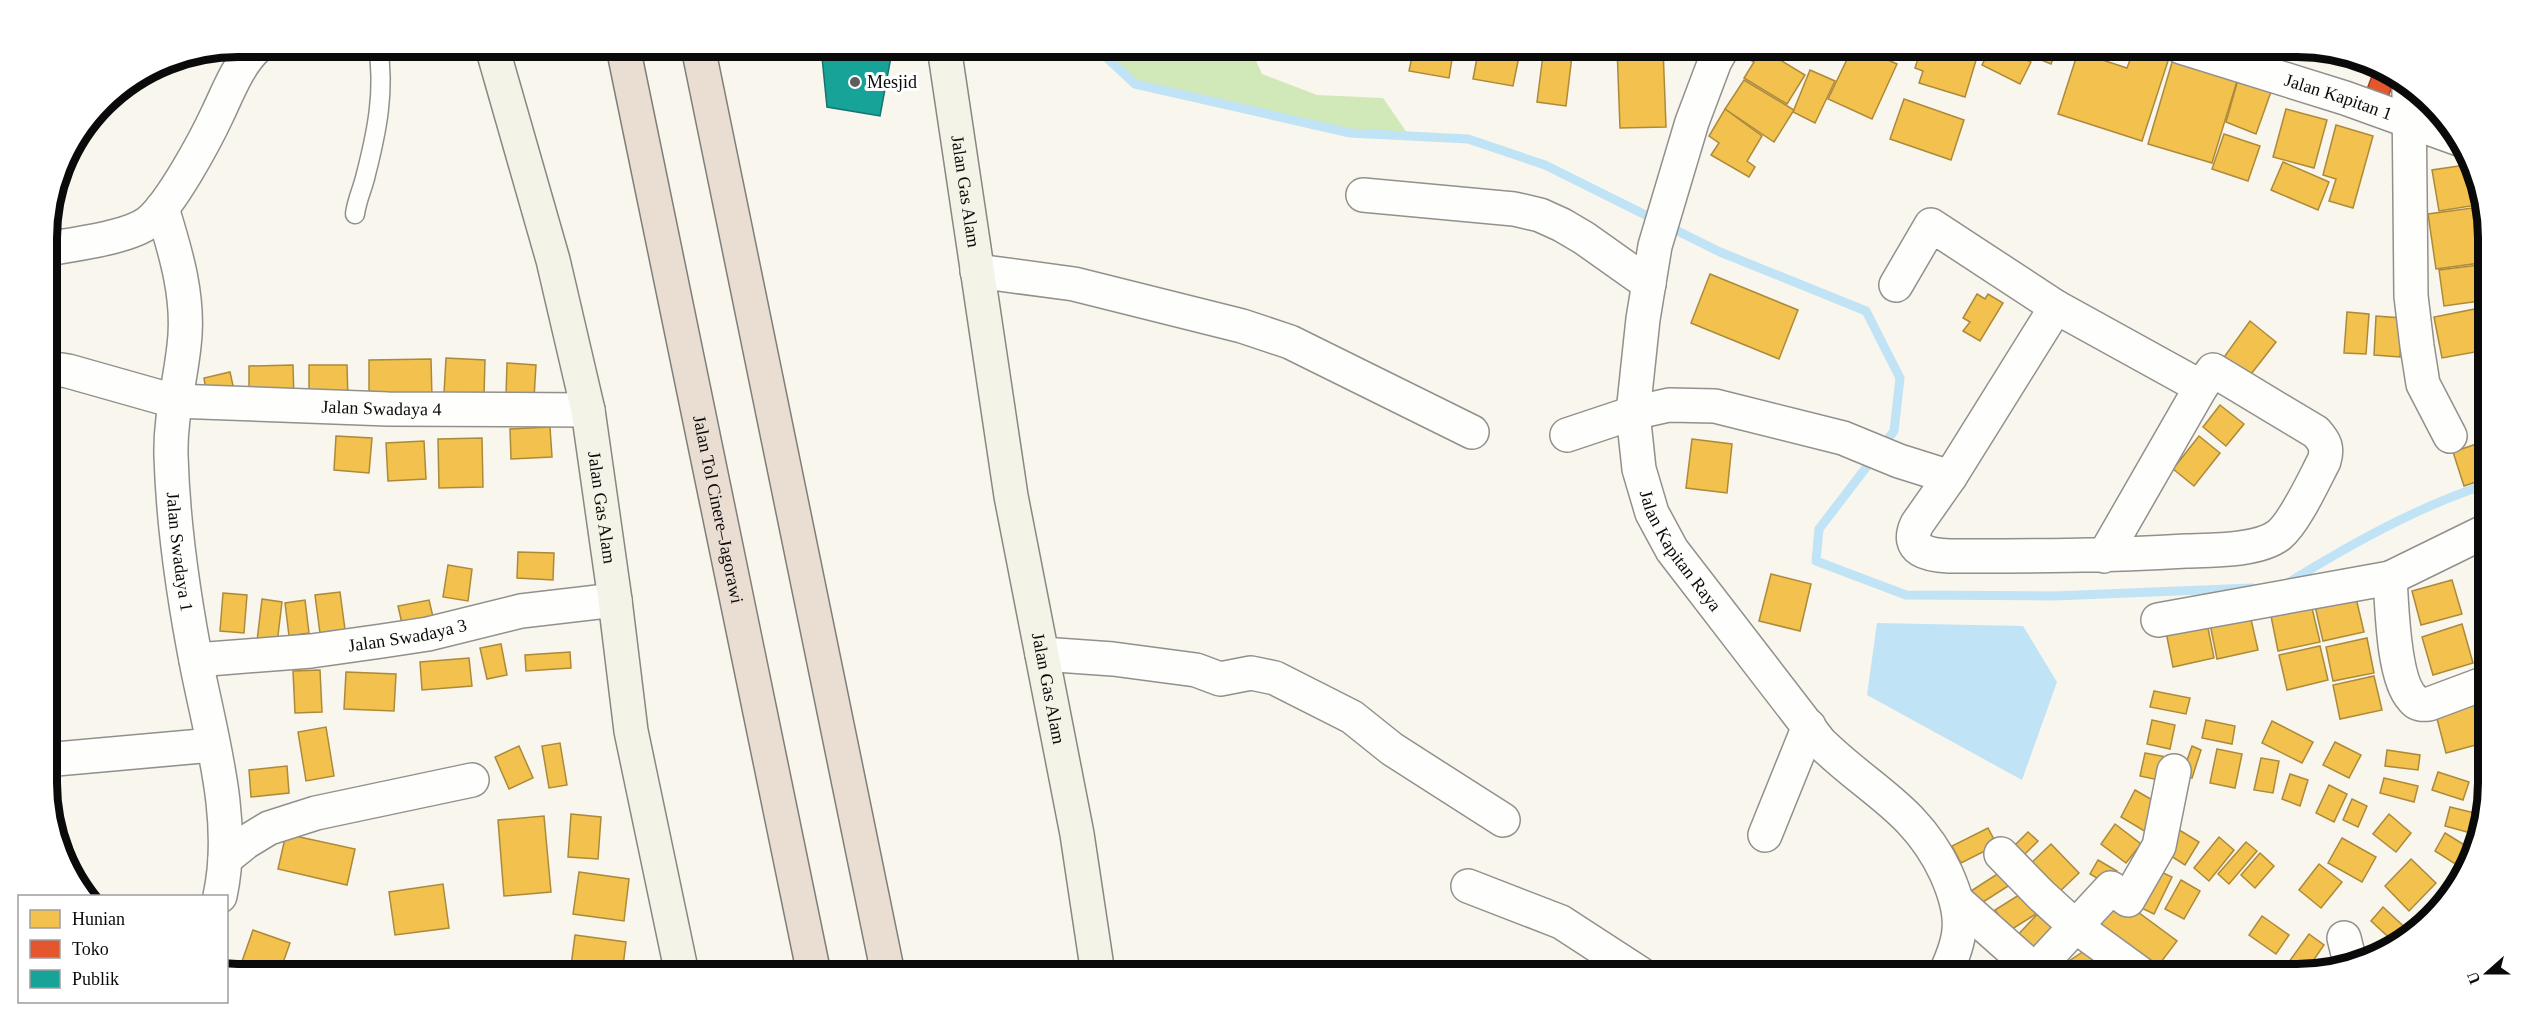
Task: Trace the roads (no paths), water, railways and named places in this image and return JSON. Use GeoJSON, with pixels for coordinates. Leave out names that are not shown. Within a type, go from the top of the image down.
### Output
{"type":"FeatureCollection","features":[{"type":"Feature","properties":{"kind":"highway","name":"Jalan Tol Cinere–Jagorawi"},"geometry":{"type":"LineString","coordinates":[[625,57],[812,964]]}},
{"type":"Feature","properties":{"kind":"highway"},"geometry":{"type":"LineString","coordinates":[[700,57],[886,964]]}},
{"type":"Feature","properties":{"kind":"main road","name":"Jalan Gas Alam"},"geometry":{"type":"LineString","coordinates":[[495,57],[553,260],[588,410],[631,731],[680,964]]}},
{"type":"Feature","properties":{"kind":"main road","name":"Jalan Gas Alam"},"geometry":{"type":"LineString","coordinates":[[946,57],[1011,496],[1077,834],[1096,964]]}},
{"type":"Feature","properties":{"kind":"street"},"geometry":{"type":"LineString","coordinates":[[57,247],[132,231],[148,222],[162,208],[192,161],[243,57]]}},
{"type":"Feature","properties":{"kind":"street","name":"Jalan Kapitan Raya"},"geometry":{"type":"LineString","coordinates":[[1719,57],[1692,122],[1655,246],[1643,319],[1633,414],[1639,469],[1660,532],[1809,726],[1833,755],[1886,796],[1929,840],[1957,901],[1959,932],[1949,964]]}},
{"type":"Feature","properties":{"kind":"street","name":"Jalan Kapitan 1"},"geometry":{"type":"LineString","coordinates":[[2216,57],[2345,98],[2409,106],[2437,125]]}},
{"type":"Feature","properties":{"kind":"street"},"geometry":{"type":"LineString","coordinates":[[2409,106],[2411,296],[2417,346],[2423,384],[2450,436]]}},
{"type":"Feature","properties":{"kind":"street"},"geometry":{"type":"LineString","coordinates":[[1363,195],[1514,208],[1540,215],[1584,238],[1649,284]]}},
{"type":"Feature","properties":{"kind":"street","name":"Jalan Swadaya 1"},"geometry":{"type":"LineString","coordinates":[[162,208],[178,268],[186,311],[184,346],[174,401],[171,453],[174,518],[180,571],[213,745],[226,831],[220,895]]}},
{"type":"Feature","properties":{"kind":"street"},"geometry":{"type":"LineString","coordinates":[[1896,285],[1930,225],[2056,307],[2201,387]]}},
{"type":"Feature","properties":{"kind":"street"},"geometry":{"type":"LineString","coordinates":[[977,271],[1074,284],[1251,329],[1290,342],[1472,432]]}},
{"type":"Feature","properties":{"kind":"street"},"geometry":{"type":"LineString","coordinates":[[2056,307],[1913,532],[1914,542],[1925,552],[1949,556],[2104,556],[2228,549],[2256,544],[2279,535],[2288,525],[2327,452],[2316,432],[2213,370],[2104,556]]}},
{"type":"Feature","properties":{"kind":"street","name":"Jalan Swadaya 4"},"geometry":{"type":"LineString","coordinates":[[57,370],[174,401],[388,409],[588,410]]}},
{"type":"Feature","properties":{"kind":"street"},"geometry":{"type":"LineString","coordinates":[[1567,435],[1669,405],[1715,406],[1843,438],[1950,477]]}},
{"type":"Feature","properties":{"kind":"street"},"geometry":{"type":"LineString","coordinates":[[2157,620],[2390,578],[2478,535]]}},
{"type":"Feature","properties":{"kind":"street"},"geometry":{"type":"LineString","coordinates":[[2390,578],[2398,662],[2405,689],[2413,700],[2421,705],[2429,704],[2478,686]]}},
{"type":"Feature","properties":{"kind":"street","name":"Jalan Swadaya 3"},"geometry":{"type":"LineString","coordinates":[[196,660],[311,651],[382,641],[428,634],[521,611],[615,600]]}},
{"type":"Feature","properties":{"kind":"street"},"geometry":{"type":"LineString","coordinates":[[1042,654],[1113,659],[1197,670],[1220,679],[1251,673],[1275,678],[1352,717],[1392,749],[1503,820]]}},
{"type":"Feature","properties":{"kind":"street"},"geometry":{"type":"LineString","coordinates":[[1765,835],[1809,726]]}},
{"type":"Feature","properties":{"kind":"street"},"geometry":{"type":"LineString","coordinates":[[57,759],[213,745]]}},
{"type":"Feature","properties":{"kind":"street"},"geometry":{"type":"LineString","coordinates":[[2044,964],[2111,888],[2128,900],[2159,846],[2174,771]]}},
{"type":"Feature","properties":{"kind":"street"},"geometry":{"type":"LineString","coordinates":[[225,858],[269,828],[307,816],[472,780]]}},
{"type":"Feature","properties":{"kind":"street"},"geometry":{"type":"LineString","coordinates":[[2001,854],[2075,926],[2127,964]]}},
{"type":"Feature","properties":{"kind":"street"},"geometry":{"type":"LineString","coordinates":[[1468,886],[1561,922],[1626,964]]}},
{"type":"Feature","properties":{"kind":"street"},"geometry":{"type":"LineString","coordinates":[[1957,901],[2028,964]]}},
{"type":"Feature","properties":{"kind":"lane"},"geometry":{"type":"LineString","coordinates":[[355,214],[379,124],[382,69],[380,57]]}},
{"type":"Feature","properties":{"kind":"water"},"geometry":{"type":"Polygon","coordinates":[[[1877,623],[2023,626],[2057,682],[2022,780],[1867,695],[1877,623]]]}},
{"type":"Feature","properties":{"kind":"waterway"},"geometry":{"type":"LineString","coordinates":[[1106,57],[1135,84],[1350,133],[1468,139],[1545,165],[1720,252],[1866,311],[1900,378],[1894,431],[1819,529],[1816,561],[1906,595],[2054,596],[2252,588]]}},
{"type":"Feature","properties":{"kind":"waterway"},"geometry":{"type":"LineString","coordinates":[[2286,584],[2359,541],[2410,515],[2478,487]]}},
{"type":"Feature","properties":{"kind":"place","name":"Mesjid"},"geometry":{"type":"Point","coordinates":[855,82]}}]}
